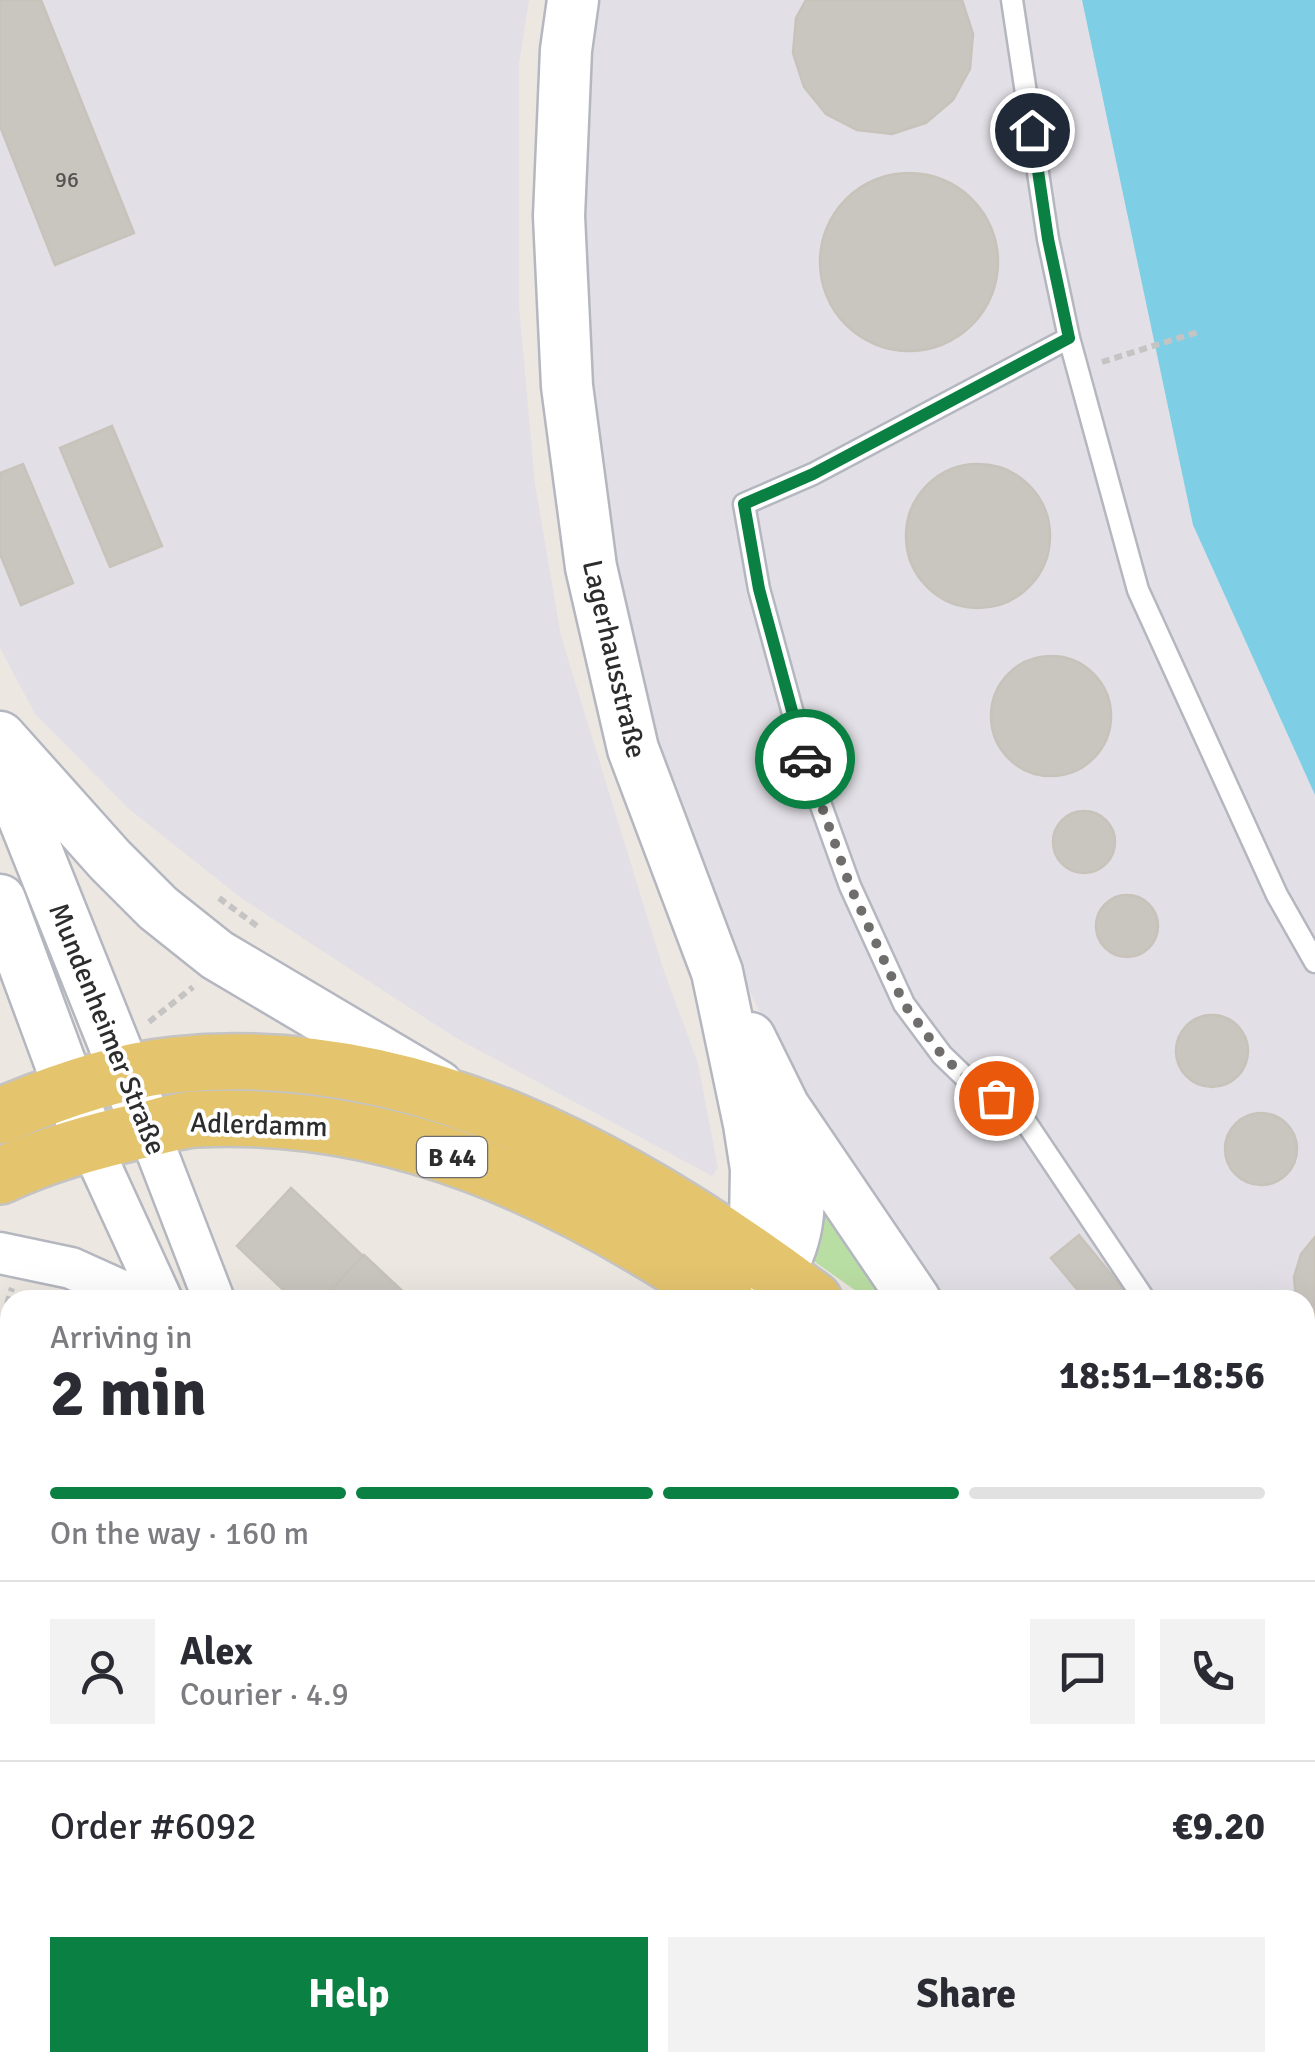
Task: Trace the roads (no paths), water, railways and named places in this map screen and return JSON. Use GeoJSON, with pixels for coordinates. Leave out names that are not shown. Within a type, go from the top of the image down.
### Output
{"type":"FeatureCollection","features":[{"type":"Feature","properties":{"kind":"main road","name":"B 44"},"geometry":{"type":"LineString","coordinates":[[0,1116],[70,1089],[172,1065],[300,1064],[377,1077],[464,1101],[571,1146],[706,1222],[766,1285]]}},
{"type":"Feature","properties":{"kind":"main road","name":"Adlerdamm"},"geometry":{"type":"LineString","coordinates":[[0,1176],[89,1141],[192,1119],[314,1122],[411,1142],[504,1175],[655,1253],[711,1290]]}},
{"type":"Feature","properties":{"kind":"street","name":"Lagerhausstraße"},"geometry":{"type":"LineString","coordinates":[[573,0],[566,50],[559,216],[567,386],[591,567],[633,749],[717,972],[749,1124],[766,1285]]}},
{"type":"Feature","properties":{"kind":"street"},"geometry":{"type":"LineString","coordinates":[[0,737],[110,860],[158,908],[217,955],[464,1101]]}},
{"type":"Feature","properties":{"kind":"street","name":"Mundenheimer Straße"},"geometry":{"type":"LineString","coordinates":[[0,758],[210,1290]]}},
{"type":"Feature","properties":{"kind":"street","name":"Mundenheimer Straße"},"geometry":{"type":"LineString","coordinates":[[0,900],[89,1141],[157,1290]]}},
{"type":"Feature","properties":{"kind":"street"},"geometry":{"type":"LineString","coordinates":[[717,972],[784,1107],[908,1290]]}},
{"type":"Feature","properties":{"kind":"street"},"geometry":{"type":"LineString","coordinates":[[766,1285],[796,1233],[799,1169],[784,1107]]}},
{"type":"Feature","properties":{"kind":"street"},"geometry":{"type":"LineString","coordinates":[[0,1254],[71,1268],[120,1290]]}},
{"type":"Feature","properties":{"kind":"lane"},"geometry":{"type":"LineString","coordinates":[[1012,0],[1048,239],[1069,338],[1138,590],[1277,895],[1315,962]]}},
{"type":"Feature","properties":{"kind":"lane"},"geometry":{"type":"LineString","coordinates":[[1069,338],[844,457],[744,504],[759,589],[809,772],[850,886],[904,1004],[942,1055],[970,1082],[1021,1114],[1139,1290]]}},
{"type":"Feature","properties":{"kind":"water"},"geometry":{"type":"Polygon","coordinates":[[[1082,0],[1315,0],[1315,795],[1193,525],[1082,0]]]}}]}
